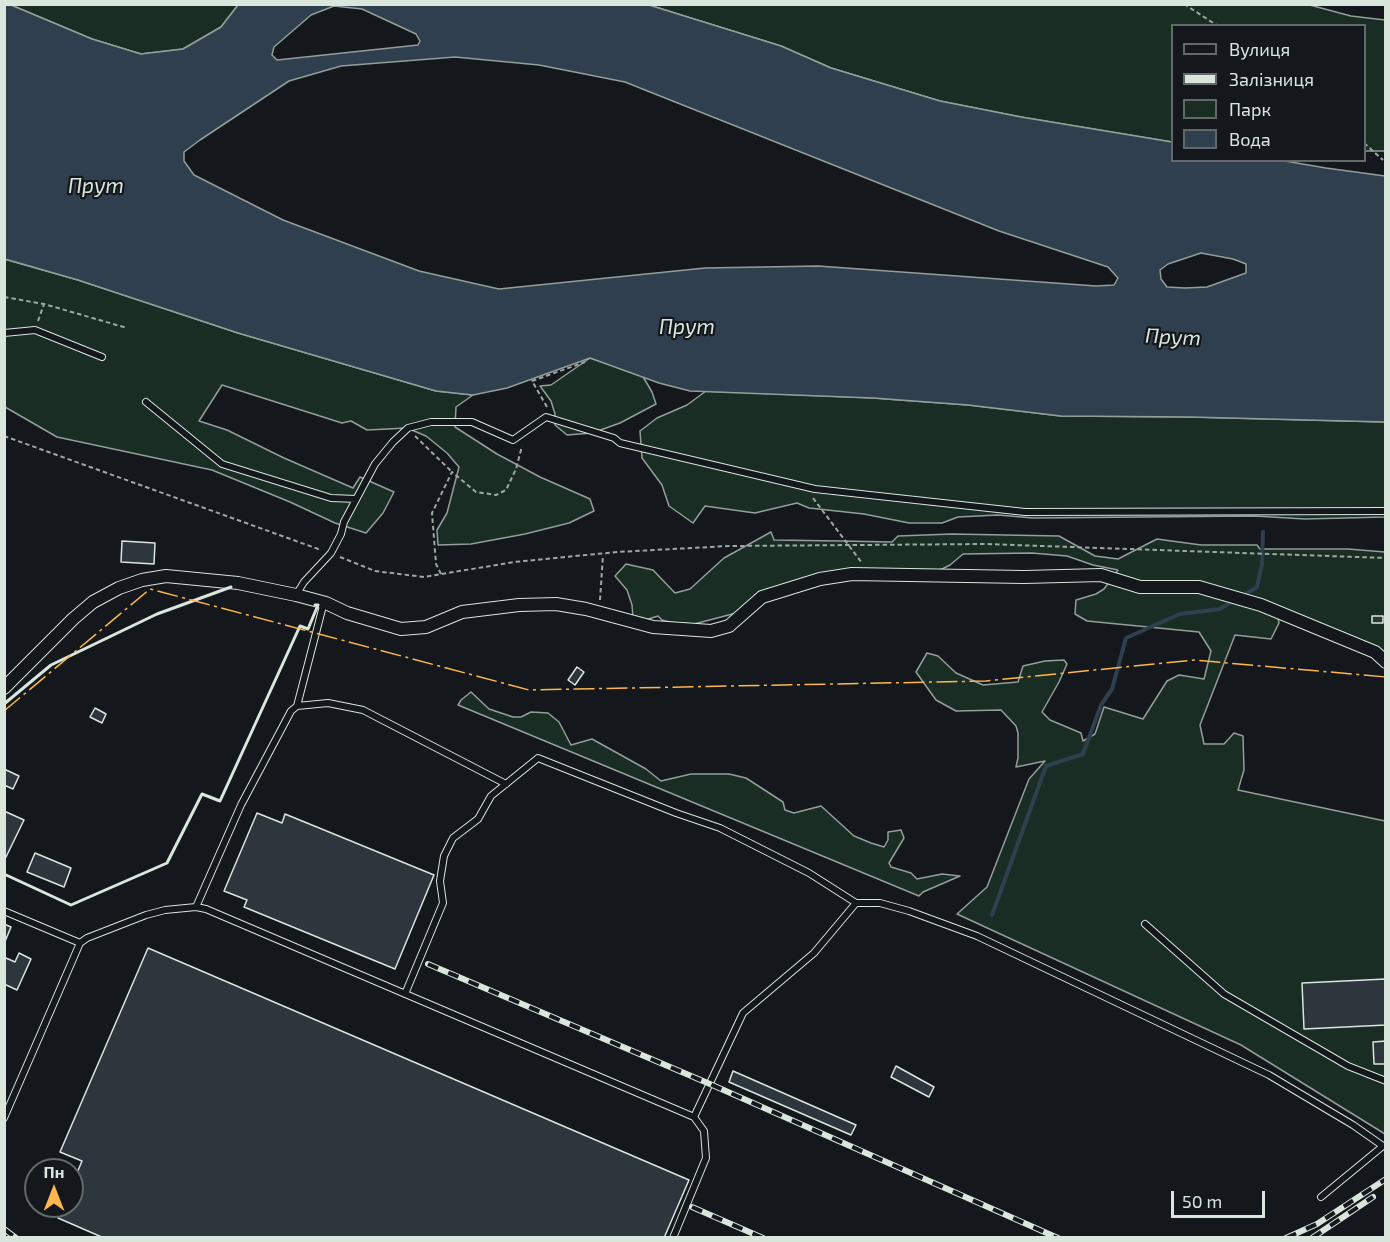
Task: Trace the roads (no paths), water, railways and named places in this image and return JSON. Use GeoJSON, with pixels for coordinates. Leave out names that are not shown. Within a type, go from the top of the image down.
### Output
{"type":"FeatureCollection","features":[{"type":"Feature","properties":{"kind":"street"},"geometry":{"type":"LineString","coordinates":[[4,688],[93,602],[119,588],[142,580],[166,576],[212,579],[324,602],[347,614],[401,629],[426,627],[462,612],[519,605],[556,604],[599,612],[653,627],[711,632],[729,626],[762,597],[791,586],[852,574],[1024,577],[1101,575],[1140,587],[1199,587],[1261,605],[1375,652],[1386,662]]}},
{"type":"Feature","properties":{"kind":"lane"},"geometry":{"type":"LineString","coordinates":[[4,333],[35,330],[102,357]]}},
{"type":"Feature","properties":{"kind":"lane"},"geometry":{"type":"LineString","coordinates":[[146,402],[222,464],[331,498],[356,499]]}},
{"type":"Feature","properties":{"kind":"lane"},"geometry":{"type":"LineString","coordinates":[[297,596],[304,582],[331,553],[375,464],[408,428],[430,422],[472,422],[513,440],[546,417],[614,438],[620,443],[815,489],[1024,512],[1386,510]]}},
{"type":"Feature","properties":{"kind":"lane"},"geometry":{"type":"LineString","coordinates":[[297,706],[324,602]]}},
{"type":"Feature","properties":{"kind":"lane"},"geometry":{"type":"LineString","coordinates":[[196,907],[241,805],[291,711],[297,706],[328,702],[363,710],[506,784]]}},
{"type":"Feature","properties":{"kind":"lane"},"geometry":{"type":"LineString","coordinates":[[405,994],[443,903],[440,881],[444,856],[453,838],[478,819],[491,796],[538,758],[720,828],[809,873],[856,903],[880,903],[977,936],[1269,1075],[1384,1146],[1321,1197]]}},
{"type":"Feature","properties":{"kind":"lane"},"geometry":{"type":"LineString","coordinates":[[694,1117],[742,1013],[814,953],[856,903]]}},
{"type":"Feature","properties":{"kind":"lane"},"geometry":{"type":"LineString","coordinates":[[4,1118],[80,943],[116,926],[147,915],[165,910],[196,907],[216,913],[694,1117],[704,1131],[706,1158],[673,1238]]}},
{"type":"Feature","properties":{"kind":"lane"},"geometry":{"type":"LineString","coordinates":[[4,911],[80,943]]}},
{"type":"Feature","properties":{"kind":"lane"},"geometry":{"type":"LineString","coordinates":[[1145,924],[1224,994],[1348,1066],[1386,1081]]}},
{"type":"Feature","properties":{"kind":"water","name":"Прут"},"geometry":{"type":"Polygon","coordinates":[[[4,5],[11,5],[92,39],[141,54],[183,49],[221,27],[238,5],[649,5],[781,46],[831,68],[940,101],[1171,142],[1171,162],[1291,162],[1385,176],[1385,422],[1061,416],[968,405],[873,398],[690,391],[659,383],[590,358],[507,388],[473,395],[436,391],[238,333],[78,280],[5,259],[4,5]],[[334,6],[311,15],[274,47],[272,55],[277,60],[418,45],[420,41],[416,34],[362,9],[334,6]],[[455,57],[341,66],[289,81],[184,152],[184,161],[194,175],[283,220],[419,271],[499,289],[705,268],[818,266],[1096,286],[1114,285],[1118,278],[1108,267],[999,231],[625,82],[539,65],[455,57]],[[1201,253],[1168,264],[1160,270],[1161,279],[1167,287],[1207,287],[1246,273],[1246,264],[1201,253]]]}},
{"type":"Feature","properties":{"kind":"waterway"},"geometry":{"type":"LineString","coordinates":[[1242,596],[1257,587],[1262,564],[1263,532]]}},
{"type":"Feature","properties":{"kind":"waterway"},"geometry":{"type":"LineString","coordinates":[[992,915],[1046,766],[1083,754],[1101,705],[1112,689],[1126,638],[1180,614],[1220,609],[1231,602]]}},
{"type":"Feature","properties":{"kind":"railway"},"geometry":{"type":"LineString","coordinates":[[428,964],[710,1084],[1058,1238]]}},
{"type":"Feature","properties":{"kind":"railway"},"geometry":{"type":"LineString","coordinates":[[1286,1238],[1317,1224],[1386,1179]]}},
{"type":"Feature","properties":{"kind":"railway"},"geometry":{"type":"LineString","coordinates":[[1312,1238],[1373,1197]]}},
{"type":"Feature","properties":{"kind":"railway"},"geometry":{"type":"LineString","coordinates":[[692,1207],[763,1238]]}},
{"type":"Feature","properties":{"kind":"railway"},"geometry":{"type":"LineString","coordinates":[[4,1229],[16,1238]]}}]}
